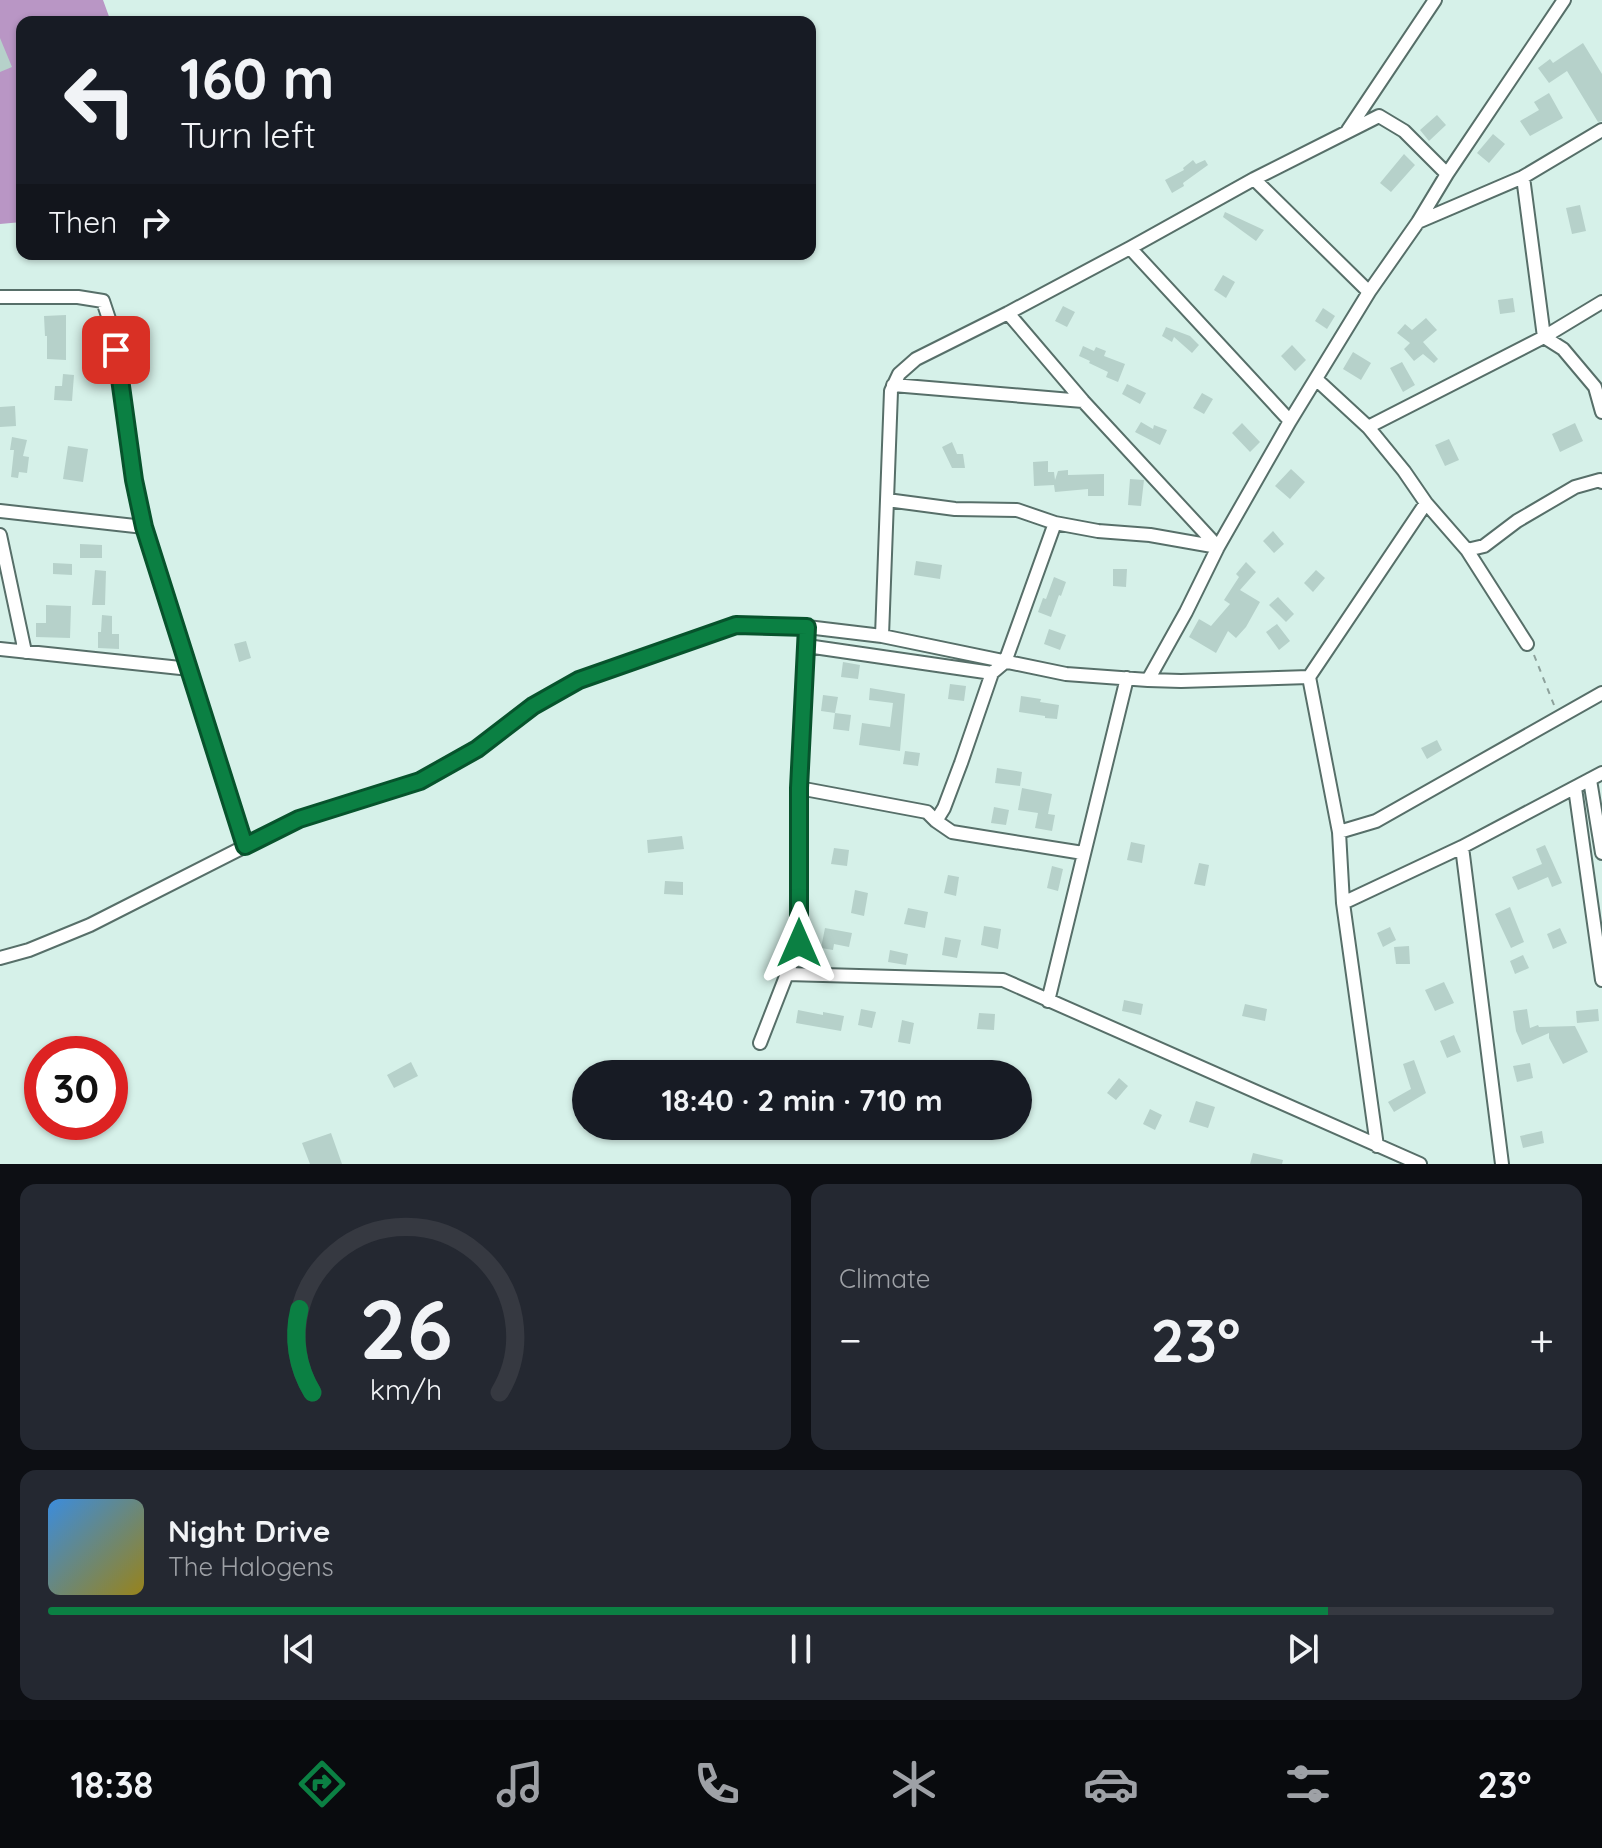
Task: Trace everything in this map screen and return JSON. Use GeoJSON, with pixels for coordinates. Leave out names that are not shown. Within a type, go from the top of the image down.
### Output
{"type":"FeatureCollection","features":[{"type":"Feature","properties":{"kind":"street"},"geometry":{"type":"LineString","coordinates":[[1346,133],[1435,0]]}},
{"type":"Feature","properties":{"kind":"street"},"geometry":{"type":"LineString","coordinates":[[1148,680],[1218,547],[1290,421],[1369,292],[1564,0]]}},
{"type":"Feature","properties":{"kind":"street"},"geometry":{"type":"LineString","coordinates":[[882,636],[891,391],[899,374],[916,359],[1379,116],[1404,131],[1447,174]]}},
{"type":"Feature","properties":{"kind":"street"},"geometry":{"type":"LineString","coordinates":[[1418,222],[1523,177],[1602,130]]}},
{"type":"Feature","properties":{"kind":"street"},"geometry":{"type":"LineString","coordinates":[[1523,177],[1544,337]]}},
{"type":"Feature","properties":{"kind":"street"},"geometry":{"type":"LineString","coordinates":[[1254,179],[1369,292]]}},
{"type":"Feature","properties":{"kind":"street"},"geometry":{"type":"LineString","coordinates":[[1130,248],[1290,421]]}},
{"type":"Feature","properties":{"kind":"street"},"geometry":{"type":"LineString","coordinates":[[0,297],[78,297],[103,301],[120,368],[134,480],[144,527],[245,846]]}},
{"type":"Feature","properties":{"kind":"street"},"geometry":{"type":"LineString","coordinates":[[1368,427],[1544,337],[1602,302]]}},
{"type":"Feature","properties":{"kind":"street"},"geometry":{"type":"LineString","coordinates":[[1008,313],[1083,401],[1218,547]]}},
{"type":"Feature","properties":{"kind":"street"},"geometry":{"type":"LineString","coordinates":[[1544,337],[1563,349],[1595,387],[1602,412]]}},
{"type":"Feature","properties":{"kind":"street"},"geometry":{"type":"LineString","coordinates":[[1316,379],[1368,427],[1426,503],[1467,550],[1527,644]]}},
{"type":"Feature","properties":{"kind":"street"},"geometry":{"type":"LineString","coordinates":[[893,385],[1083,401]]}},
{"type":"Feature","properties":{"kind":"street"},"geometry":{"type":"LineString","coordinates":[[1467,550],[1484,546],[1517,521],[1575,487],[1601,479]]}},
{"type":"Feature","properties":{"kind":"street"},"geometry":{"type":"LineString","coordinates":[[887,500],[955,509],[1017,510],[1055,523],[1098,531],[1150,535],[1218,547]]}},
{"type":"Feature","properties":{"kind":"street"},"geometry":{"type":"LineString","coordinates":[[1377,1146],[1343,903],[1339,832],[1309,677],[1426,503]]}},
{"type":"Feature","properties":{"kind":"street"},"geometry":{"type":"LineString","coordinates":[[0,511],[144,527]]}},
{"type":"Feature","properties":{"kind":"street"},"geometry":{"type":"LineString","coordinates":[[936,821],[944,808],[992,673],[1005,662],[1055,523]]}},
{"type":"Feature","properties":{"kind":"street"},"geometry":{"type":"LineString","coordinates":[[0,535],[25,652]]}},
{"type":"Feature","properties":{"kind":"street"},"geometry":{"type":"LineString","coordinates":[[0,958],[29,950],[90,925],[299,819],[420,781],[477,749],[533,706],[579,680],[736,625],[807,627],[882,636],[1066,674],[1181,681],[1309,677]]}},
{"type":"Feature","properties":{"kind":"street"},"geometry":{"type":"LineString","coordinates":[[760,1043],[799,943],[799,788],[807,627]]}},
{"type":"Feature","properties":{"kind":"street"},"geometry":{"type":"LineString","coordinates":[[807,646],[992,673]]}},
{"type":"Feature","properties":{"kind":"street"},"geometry":{"type":"LineString","coordinates":[[0,649],[190,669]]}},
{"type":"Feature","properties":{"kind":"street"},"geometry":{"type":"LineString","coordinates":[[1048,1001],[1127,678]]}},
{"type":"Feature","properties":{"kind":"street"},"geometry":{"type":"LineString","coordinates":[[1339,832],[1376,821],[1602,693]]}},
{"type":"Feature","properties":{"kind":"street"},"geometry":{"type":"LineString","coordinates":[[1343,903],[1462,847],[1596,776],[1602,853]]}},
{"type":"Feature","properties":{"kind":"street"},"geometry":{"type":"LineString","coordinates":[[799,788],[927,812],[952,832],[1083,853]]}},
{"type":"Feature","properties":{"kind":"street"},"geometry":{"type":"LineString","coordinates":[[1575,788],[1602,980]]}},
{"type":"Feature","properties":{"kind":"street"},"geometry":{"type":"LineString","coordinates":[[1462,847],[1502,1164]]}},
{"type":"Feature","properties":{"kind":"street"},"geometry":{"type":"LineString","coordinates":[[787,974],[1003,980],[1420,1164]]}},
{"type":"Feature","properties":{"kind":"path"},"geometry":{"type":"LineString","coordinates":[[1527,644],[1538,661],[1558,717]]}},
{"type":"Feature","properties":{"kind":"shaded area"},"geometry":{"type":"Polygon","coordinates":[[[0,0],[103,0],[109,16],[16,16],[16,223],[0,224],[0,0]]]}},
{"type":"Feature","properties":{"kind":"building"},"geometry":{"type":"Polygon","coordinates":[[[0,38],[12,67],[0,72],[0,38]]]}},
{"type":"Feature","properties":{"kind":"building"},"geometry":{"type":"Polygon","coordinates":[[[1583,43],[1602,74],[1602,121],[1598,122],[1567,71],[1549,83],[1538,68],[1550,59],[1553,63],[1583,43]]]}},
{"type":"Feature","properties":{"kind":"building"},"geometry":{"type":"Polygon","coordinates":[[[1549,93],[1563,118],[1530,136],[1520,121],[1539,110],[1534,102],[1549,93]]]}},
{"type":"Feature","properties":{"kind":"building"},"geometry":{"type":"Polygon","coordinates":[[[1437,115],[1446,125],[1429,141],[1420,130],[1437,115]]]}},
{"type":"Feature","properties":{"kind":"building"},"geometry":{"type":"Polygon","coordinates":[[[1493,134],[1505,144],[1489,163],[1477,153],[1493,134]]]}},
{"type":"Feature","properties":{"kind":"building"},"geometry":{"type":"Polygon","coordinates":[[[1404,154],[1415,165],[1391,192],[1380,183],[1404,154]]]}},
{"type":"Feature","properties":{"kind":"building"},"geometry":{"type":"Polygon","coordinates":[[[1193,160],[1196,164],[1205,160],[1208,165],[1172,193],[1165,180],[1184,170],[1193,160]]]}},
{"type":"Feature","properties":{"kind":"building"},"geometry":{"type":"Polygon","coordinates":[[[1580,205],[1586,231],[1572,234],[1566,208],[1580,205]]]}},
{"type":"Feature","properties":{"kind":"building"},"geometry":{"type":"Polygon","coordinates":[[[1225,212],[1264,230],[1256,241],[1223,217],[1225,212]]]}},
{"type":"Feature","properties":{"kind":"building"},"geometry":{"type":"Polygon","coordinates":[[[1223,275],[1235,282],[1226,298],[1214,290],[1223,275]]]}},
{"type":"Feature","properties":{"kind":"building"},"geometry":{"type":"Polygon","coordinates":[[[1513,298],[1515,312],[1500,314],[1498,300],[1513,298]]]}},
{"type":"Feature","properties":{"kind":"building"},"geometry":{"type":"Polygon","coordinates":[[[1063,306],[1075,312],[1067,327],[1055,321],[1063,306]]]}},
{"type":"Feature","properties":{"kind":"building"},"geometry":{"type":"Polygon","coordinates":[[[1323,308],[1335,316],[1327,329],[1315,321],[1323,308]]]}},
{"type":"Feature","properties":{"kind":"building"},"geometry":{"type":"Polygon","coordinates":[[[66,315],[66,360],[47,359],[44,316],[66,315]]]}},
{"type":"Feature","properties":{"kind":"building"},"geometry":{"type":"Polygon","coordinates":[[[1426,318],[1437,330],[1423,342],[1438,359],[1434,363],[1423,354],[1414,361],[1404,349],[1410,343],[1397,333],[1405,324],[1412,330],[1426,318]]]}},
{"type":"Feature","properties":{"kind":"building"},"geometry":{"type":"Polygon","coordinates":[[[1166,327],[1190,336],[1199,345],[1192,353],[1174,337],[1172,342],[1162,336],[1166,327]]]}},
{"type":"Feature","properties":{"kind":"building"},"geometry":{"type":"Polygon","coordinates":[[[1292,345],[1306,360],[1295,371],[1281,356],[1292,345]]]}},
{"type":"Feature","properties":{"kind":"building"},"geometry":{"type":"Polygon","coordinates":[[[1083,346],[1094,351],[1096,347],[1106,351],[1104,356],[1125,364],[1118,382],[1106,377],[1108,372],[1079,356],[1083,346]]]}},
{"type":"Feature","properties":{"kind":"building"},"geometry":{"type":"Polygon","coordinates":[[[1353,352],[1371,363],[1361,380],[1343,369],[1353,352]]]}},
{"type":"Feature","properties":{"kind":"building"},"geometry":{"type":"Polygon","coordinates":[[[1402,362],[1415,385],[1403,392],[1390,368],[1402,362]]]}},
{"type":"Feature","properties":{"kind":"building"},"geometry":{"type":"Polygon","coordinates":[[[63,374],[74,375],[72,401],[54,400],[55,386],[62,386],[63,374]]]}},
{"type":"Feature","properties":{"kind":"building"},"geometry":{"type":"Polygon","coordinates":[[[1127,384],[1146,393],[1140,404],[1122,394],[1127,384]]]}},
{"type":"Feature","properties":{"kind":"building"},"geometry":{"type":"Polygon","coordinates":[[[1202,393],[1213,399],[1204,414],[1193,408],[1202,393]]]}},
{"type":"Feature","properties":{"kind":"building"},"geometry":{"type":"Polygon","coordinates":[[[15,406],[16,426],[0,427],[0,407],[15,406]]]}},
{"type":"Feature","properties":{"kind":"building"},"geometry":{"type":"Polygon","coordinates":[[[1141,422],[1153,429],[1154,425],[1167,430],[1160,445],[1135,432],[1141,422]]]}},
{"type":"Feature","properties":{"kind":"building"},"geometry":{"type":"Polygon","coordinates":[[[1242,423],[1260,442],[1250,452],[1232,433],[1242,423]]]}},
{"type":"Feature","properties":{"kind":"building"},"geometry":{"type":"Polygon","coordinates":[[[1575,423],[1583,441],[1560,452],[1552,434],[1575,423]]]}},
{"type":"Feature","properties":{"kind":"building"},"geometry":{"type":"Polygon","coordinates":[[[12,437],[27,440],[23,456],[29,457],[27,473],[19,472],[18,478],[11,477],[12,437]]]}},
{"type":"Feature","properties":{"kind":"building"},"geometry":{"type":"Polygon","coordinates":[[[1449,439],[1459,460],[1445,466],[1435,445],[1449,439]]]}},
{"type":"Feature","properties":{"kind":"building"},"geometry":{"type":"Polygon","coordinates":[[[952,442],[957,454],[963,454],[965,468],[952,468],[942,447],[952,442]]]}},
{"type":"Feature","properties":{"kind":"building"},"geometry":{"type":"Polygon","coordinates":[[[68,446],[88,449],[83,482],[63,479],[68,446]]]}},
{"type":"Feature","properties":{"kind":"building"},"geometry":{"type":"Polygon","coordinates":[[[1048,461],[1048,472],[1054,472],[1055,480],[1058,471],[1068,470],[1068,475],[1104,474],[1104,496],[1088,496],[1088,489],[1055,492],[1054,485],[1034,486],[1033,462],[1048,461]]]}},
{"type":"Feature","properties":{"kind":"building"},"geometry":{"type":"Polygon","coordinates":[[[1291,469],[1305,482],[1290,499],[1275,486],[1291,469]]]}},
{"type":"Feature","properties":{"kind":"building"},"geometry":{"type":"Polygon","coordinates":[[[1130,479],[1144,480],[1141,506],[1128,505],[1130,479]]]}},
{"type":"Feature","properties":{"kind":"building"},"geometry":{"type":"Polygon","coordinates":[[[1273,531],[1284,544],[1274,553],[1263,541],[1273,531]]]}},
{"type":"Feature","properties":{"kind":"building"},"geometry":{"type":"Polygon","coordinates":[[[80,544],[102,545],[102,558],[80,558],[80,544]]]}},
{"type":"Feature","properties":{"kind":"building"},"geometry":{"type":"Polygon","coordinates":[[[916,561],[942,565],[940,579],[914,575],[916,561]]]}},
{"type":"Feature","properties":{"kind":"building"},"geometry":{"type":"Polygon","coordinates":[[[1246,562],[1256,572],[1240,590],[1260,602],[1246,627],[1236,638],[1228,631],[1216,653],[1189,637],[1199,619],[1211,626],[1230,604],[1224,600],[1239,577],[1236,574],[1246,562]]]}},
{"type":"Feature","properties":{"kind":"building"},"geometry":{"type":"Polygon","coordinates":[[[53,563],[72,564],[72,575],[53,574],[53,563]]]}},
{"type":"Feature","properties":{"kind":"building"},"geometry":{"type":"Polygon","coordinates":[[[1113,569],[1127,569],[1126,587],[1113,586],[1113,569]]]}},
{"type":"Feature","properties":{"kind":"building"},"geometry":{"type":"Polygon","coordinates":[[[95,570],[106,571],[105,605],[92,605],[95,570]]]}},
{"type":"Feature","properties":{"kind":"building"},"geometry":{"type":"Polygon","coordinates":[[[1316,570],[1325,578],[1313,592],[1304,583],[1316,570]]]}},
{"type":"Feature","properties":{"kind":"building"},"geometry":{"type":"Polygon","coordinates":[[[1054,577],[1066,582],[1051,617],[1038,612],[1054,577]]]}},
{"type":"Feature","properties":{"kind":"building"},"geometry":{"type":"Polygon","coordinates":[[[1278,597],[1294,614],[1286,622],[1269,605],[1278,597]]]}},
{"type":"Feature","properties":{"kind":"building"},"geometry":{"type":"Polygon","coordinates":[[[46,605],[71,606],[70,638],[36,637],[36,623],[46,623],[46,605]]]}},
{"type":"Feature","properties":{"kind":"building"},"geometry":{"type":"Polygon","coordinates":[[[102,615],[112,616],[112,634],[119,634],[119,649],[98,648],[102,615]]]}},
{"type":"Feature","properties":{"kind":"building"},"geometry":{"type":"Polygon","coordinates":[[[1277,624],[1290,641],[1279,650],[1266,632],[1277,624]]]}},
{"type":"Feature","properties":{"kind":"building"},"geometry":{"type":"Polygon","coordinates":[[[1049,629],[1066,635],[1060,650],[1044,644],[1049,629]]]}},
{"type":"Feature","properties":{"kind":"building"},"geometry":{"type":"Polygon","coordinates":[[[246,641],[251,658],[239,662],[234,644],[246,641]]]}},
{"type":"Feature","properties":{"kind":"building"},"geometry":{"type":"Polygon","coordinates":[[[843,662],[860,665],[858,679],[841,677],[843,662]]]}},
{"type":"Feature","properties":{"kind":"building"},"geometry":{"type":"Polygon","coordinates":[[[950,684],[966,686],[964,701],[948,699],[950,684]]]}},
{"type":"Feature","properties":{"kind":"building"},"geometry":{"type":"Polygon","coordinates":[[[870,688],[905,694],[900,751],[859,745],[862,723],[890,727],[893,703],[869,700],[870,688]]]}},
{"type":"Feature","properties":{"kind":"building"},"geometry":{"type":"Polygon","coordinates":[[[823,695],[838,697],[835,713],[821,711],[823,695]]]}},
{"type":"Feature","properties":{"kind":"building"},"geometry":{"type":"Polygon","coordinates":[[[1021,696],[1059,705],[1057,719],[1019,712],[1021,696]]]}},
{"type":"Feature","properties":{"kind":"building"},"geometry":{"type":"Polygon","coordinates":[[[835,713],[851,715],[849,731],[833,729],[835,713]]]}},
{"type":"Feature","properties":{"kind":"building"},"geometry":{"type":"Polygon","coordinates":[[[1437,740],[1442,750],[1427,759],[1421,748],[1437,740]]]}},
{"type":"Feature","properties":{"kind":"building"},"geometry":{"type":"Polygon","coordinates":[[[905,751],[920,753],[918,766],[903,764],[905,751]]]}},
{"type":"Feature","properties":{"kind":"building"},"geometry":{"type":"Polygon","coordinates":[[[997,768],[1022,772],[1020,786],[995,783],[997,768]]]}},
{"type":"Feature","properties":{"kind":"building"},"geometry":{"type":"Polygon","coordinates":[[[1022,788],[1052,794],[1048,814],[1055,815],[1052,831],[1035,828],[1038,813],[1018,810],[1022,788]]]}},
{"type":"Feature","properties":{"kind":"building"},"geometry":{"type":"Polygon","coordinates":[[[994,807],[1009,810],[1006,825],[991,823],[994,807]]]}},
{"type":"Feature","properties":{"kind":"building"},"geometry":{"type":"Polygon","coordinates":[[[682,836],[684,849],[648,853],[647,840],[682,836]]]}},
{"type":"Feature","properties":{"kind":"building"},"geometry":{"type":"Polygon","coordinates":[[[1131,842],[1145,845],[1142,863],[1127,860],[1131,842]]]}},
{"type":"Feature","properties":{"kind":"building"},"geometry":{"type":"Polygon","coordinates":[[[1545,845],[1562,883],[1552,887],[1548,877],[1518,890],[1512,877],[1542,864],[1536,849],[1545,845]]]}},
{"type":"Feature","properties":{"kind":"building"},"geometry":{"type":"Polygon","coordinates":[[[834,848],[849,850],[847,866],[831,864],[834,848]]]}},
{"type":"Feature","properties":{"kind":"building"},"geometry":{"type":"Polygon","coordinates":[[[1199,863],[1209,865],[1205,886],[1194,884],[1199,863]]]}},
{"type":"Feature","properties":{"kind":"building"},"geometry":{"type":"Polygon","coordinates":[[[1052,866],[1063,869],[1058,891],[1047,888],[1052,866]]]}},
{"type":"Feature","properties":{"kind":"building"},"geometry":{"type":"Polygon","coordinates":[[[948,875],[959,877],[956,896],[944,893],[948,875]]]}},
{"type":"Feature","properties":{"kind":"building"},"geometry":{"type":"Polygon","coordinates":[[[665,881],[683,882],[683,895],[664,894],[665,881]]]}},
{"type":"Feature","properties":{"kind":"building"},"geometry":{"type":"Polygon","coordinates":[[[855,890],[868,893],[864,916],[851,913],[855,890]]]}},
{"type":"Feature","properties":{"kind":"building"},"geometry":{"type":"Polygon","coordinates":[[[1510,907],[1524,942],[1511,948],[1495,914],[1510,907]]]}},
{"type":"Feature","properties":{"kind":"building"},"geometry":{"type":"Polygon","coordinates":[[[908,908],[928,912],[925,928],[904,924],[908,908]]]}},
{"type":"Feature","properties":{"kind":"building"},"geometry":{"type":"Polygon","coordinates":[[[984,926],[1001,929],[998,949],[981,945],[984,926]]]}},
{"type":"Feature","properties":{"kind":"building"},"geometry":{"type":"Polygon","coordinates":[[[1390,927],[1396,940],[1383,947],[1377,933],[1390,927]]]}},
{"type":"Feature","properties":{"kind":"building"},"geometry":{"type":"Polygon","coordinates":[[[825,928],[852,933],[849,947],[834,944],[833,950],[821,948],[825,928]]]}},
{"type":"Feature","properties":{"kind":"building"},"geometry":{"type":"Polygon","coordinates":[[[1560,928],[1567,943],[1553,949],[1547,934],[1560,928]]]}},
{"type":"Feature","properties":{"kind":"building"},"geometry":{"type":"Polygon","coordinates":[[[945,937],[961,940],[957,958],[942,955],[945,937]]]}},
{"type":"Feature","properties":{"kind":"building"},"geometry":{"type":"Polygon","coordinates":[[[1409,946],[1410,964],[1396,964],[1394,947],[1409,946]]]}},
{"type":"Feature","properties":{"kind":"building"},"geometry":{"type":"Polygon","coordinates":[[[890,950],[908,954],[906,965],[888,962],[890,950]]]}},
{"type":"Feature","properties":{"kind":"building"},"geometry":{"type":"Polygon","coordinates":[[[1523,955],[1529,968],[1515,974],[1510,961],[1523,955]]]}},
{"type":"Feature","properties":{"kind":"building"},"geometry":{"type":"Polygon","coordinates":[[[1444,982],[1454,1003],[1435,1011],[1425,990],[1444,982]]]}},
{"type":"Feature","properties":{"kind":"building"},"geometry":{"type":"Polygon","coordinates":[[[1124,1000],[1143,1004],[1141,1015],[1122,1011],[1124,1000]]]}},
{"type":"Feature","properties":{"kind":"building"},"geometry":{"type":"Polygon","coordinates":[[[1245,1004],[1267,1009],[1265,1021],[1242,1016],[1245,1004]]]}},
{"type":"Feature","properties":{"kind":"building"},"geometry":{"type":"Polygon","coordinates":[[[861,1009],[876,1012],[872,1028],[858,1025],[861,1009]]]}},
{"type":"Feature","properties":{"kind":"building"},"geometry":{"type":"Polygon","coordinates":[[[1527,1009],[1530,1028],[1538,1025],[1575,1026],[1588,1052],[1563,1064],[1549,1033],[1522,1045],[1513,1011],[1527,1009]]]}},
{"type":"Feature","properties":{"kind":"building"},"geometry":{"type":"Polygon","coordinates":[[[1598,1009],[1599,1021],[1577,1023],[1576,1011],[1598,1009]]]}},
{"type":"Feature","properties":{"kind":"building"},"geometry":{"type":"Polygon","coordinates":[[[798,1010],[844,1016],[841,1031],[796,1023],[798,1010]]]}},
{"type":"Feature","properties":{"kind":"building"},"geometry":{"type":"Polygon","coordinates":[[[979,1013],[995,1014],[994,1030],[977,1029],[979,1013]]]}},
{"type":"Feature","properties":{"kind":"building"},"geometry":{"type":"Polygon","coordinates":[[[902,1020],[914,1023],[910,1044],[898,1042],[902,1020]]]}},
{"type":"Feature","properties":{"kind":"building"},"geometry":{"type":"Polygon","coordinates":[[[1454,1035],[1461,1052],[1447,1058],[1440,1041],[1454,1035]]]}},
{"type":"Feature","properties":{"kind":"building"},"geometry":{"type":"Polygon","coordinates":[[[1414,1060],[1426,1093],[1394,1112],[1388,1102],[1411,1089],[1403,1064],[1414,1060]]]}},
{"type":"Feature","properties":{"kind":"building"},"geometry":{"type":"Polygon","coordinates":[[[411,1062],[418,1076],[394,1088],[387,1075],[411,1062]]]}},
{"type":"Feature","properties":{"kind":"building"},"geometry":{"type":"Polygon","coordinates":[[[1530,1063],[1533,1078],[1517,1082],[1513,1066],[1530,1063]]]}},
{"type":"Feature","properties":{"kind":"building"},"geometry":{"type":"Polygon","coordinates":[[[1119,1078],[1128,1086],[1116,1100],[1107,1093],[1119,1078]]]}},
{"type":"Feature","properties":{"kind":"building"},"geometry":{"type":"Polygon","coordinates":[[[1196,1101],[1215,1107],[1208,1128],[1189,1122],[1196,1101]]]}},
{"type":"Feature","properties":{"kind":"building"},"geometry":{"type":"Polygon","coordinates":[[[1150,1109],[1162,1115],[1155,1130],[1143,1124],[1150,1109]]]}},
{"type":"Feature","properties":{"kind":"building"},"geometry":{"type":"Polygon","coordinates":[[[1542,1131],[1544,1143],[1523,1148],[1520,1136],[1542,1131]]]}},
{"type":"Feature","properties":{"kind":"building"},"geometry":{"type":"Polygon","coordinates":[[[331,1133],[342,1164],[310,1164],[302,1143],[331,1133]]]}},
{"type":"Feature","properties":{"kind":"building"},"geometry":{"type":"Polygon","coordinates":[[[1253,1153],[1283,1160],[1282,1164],[1250,1164],[1253,1153]]]}},
{"type":"Feature","properties":{"kind":"route"},"geometry":{"type":"LineString","coordinates":[[116,350],[134,480],[144,527],[245,846],[299,819],[420,781],[477,749],[533,706],[579,680],[736,625],[807,627],[799,788],[799,943]]}}]}
